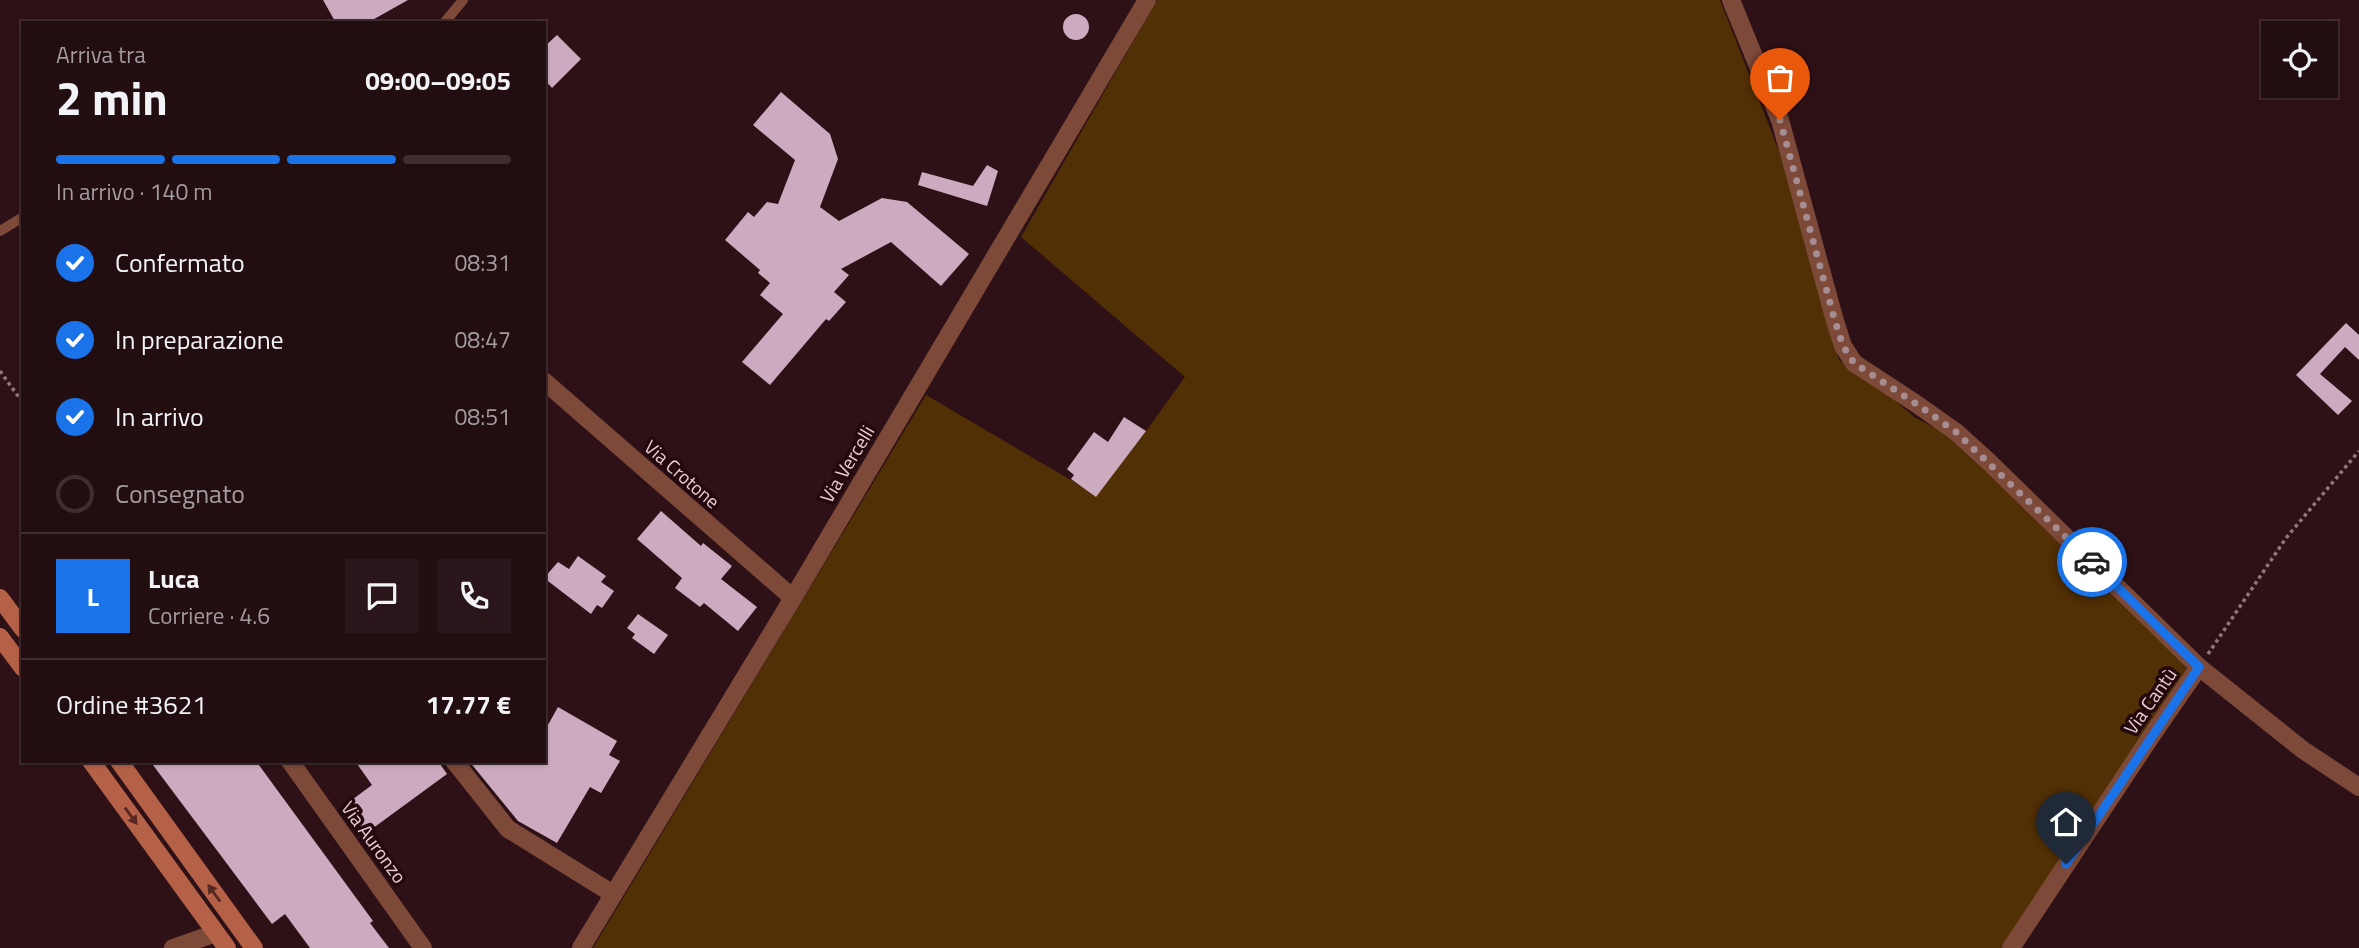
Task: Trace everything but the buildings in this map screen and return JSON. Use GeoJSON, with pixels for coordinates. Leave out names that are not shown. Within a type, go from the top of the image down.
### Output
{"type":"FeatureCollection","features":[{"type":"Feature","properties":{"kind":"main road"},"geometry":{"type":"LineString","coordinates":[[0,598],[21,626]]}},
{"type":"Feature","properties":{"kind":"main road"},"geometry":{"type":"LineString","coordinates":[[0,637],[21,665]]}},
{"type":"Feature","properties":{"kind":"main road"},"geometry":{"type":"LineString","coordinates":[[92,763],[227,948]]}},
{"type":"Feature","properties":{"kind":"main road"},"geometry":{"type":"LineString","coordinates":[[120,763],[254,948]]}},
{"type":"Feature","properties":{"kind":"street","name":"Via Vercelli"},"geometry":{"type":"LineString","coordinates":[[581,948],[793,598],[1147,0]]}},
{"type":"Feature","properties":{"kind":"street"},"geometry":{"type":"LineString","coordinates":[[1731,0],[1780,120],[1835,321],[1843,346],[1854,363],[1956,432],[2199,667],[2303,750],[2359,787]]}},
{"type":"Feature","properties":{"kind":"street","name":"Via Crotone"},"geometry":{"type":"LineString","coordinates":[[546,384],[793,598]]}},
{"type":"Feature","properties":{"kind":"street","name":"Via Cantù"},"geometry":{"type":"LineString","coordinates":[[2011,948],[2199,667]]}},
{"type":"Feature","properties":{"kind":"street","name":"Via Auronzo"},"geometry":{"type":"LineString","coordinates":[[291,763],[424,948]]}},
{"type":"Feature","properties":{"kind":"street"},"geometry":{"type":"LineString","coordinates":[[456,763],[508,830],[613,894]]}},
{"type":"Feature","properties":{"kind":"street"},"geometry":{"type":"LineString","coordinates":[[173,948],[216,933]]}},
{"type":"Feature","properties":{"kind":"lane"},"geometry":{"type":"LineString","coordinates":[[446,21],[463,0]]}},
{"type":"Feature","properties":{"kind":"lane"},"geometry":{"type":"LineString","coordinates":[[0,231],[21,218]]}},
{"type":"Feature","properties":{"kind":"path"},"geometry":{"type":"LineString","coordinates":[[0,371],[21,400]]}},
{"type":"Feature","properties":{"kind":"path","name":"Via Cantù"},"geometry":{"type":"LineString","coordinates":[[2199,667],[2286,538],[2359,451]]}},
{"type":"Feature","properties":{"kind":"shaded area"},"geometry":{"type":"Polygon","coordinates":[[[1157,0],[1720,0],[1789,177],[1839,360],[1914,417],[1943,432],[2049,528],[2183,659],[2187,671],[2004,948],[593,948],[926,395],[1086,489],[1141,438],[1185,377],[1021,237],[1157,0]]]}},
{"type":"Feature","properties":{"kind":"way so far"},"geometry":{"type":"LineString","coordinates":[[1780,120],[1835,321],[1843,346],[1854,363],[1956,432],[2092,562]]}},
{"type":"Feature","properties":{"kind":"route"},"geometry":{"type":"LineString","coordinates":[[2066,864],[2199,667],[2092,562]]}}]}
